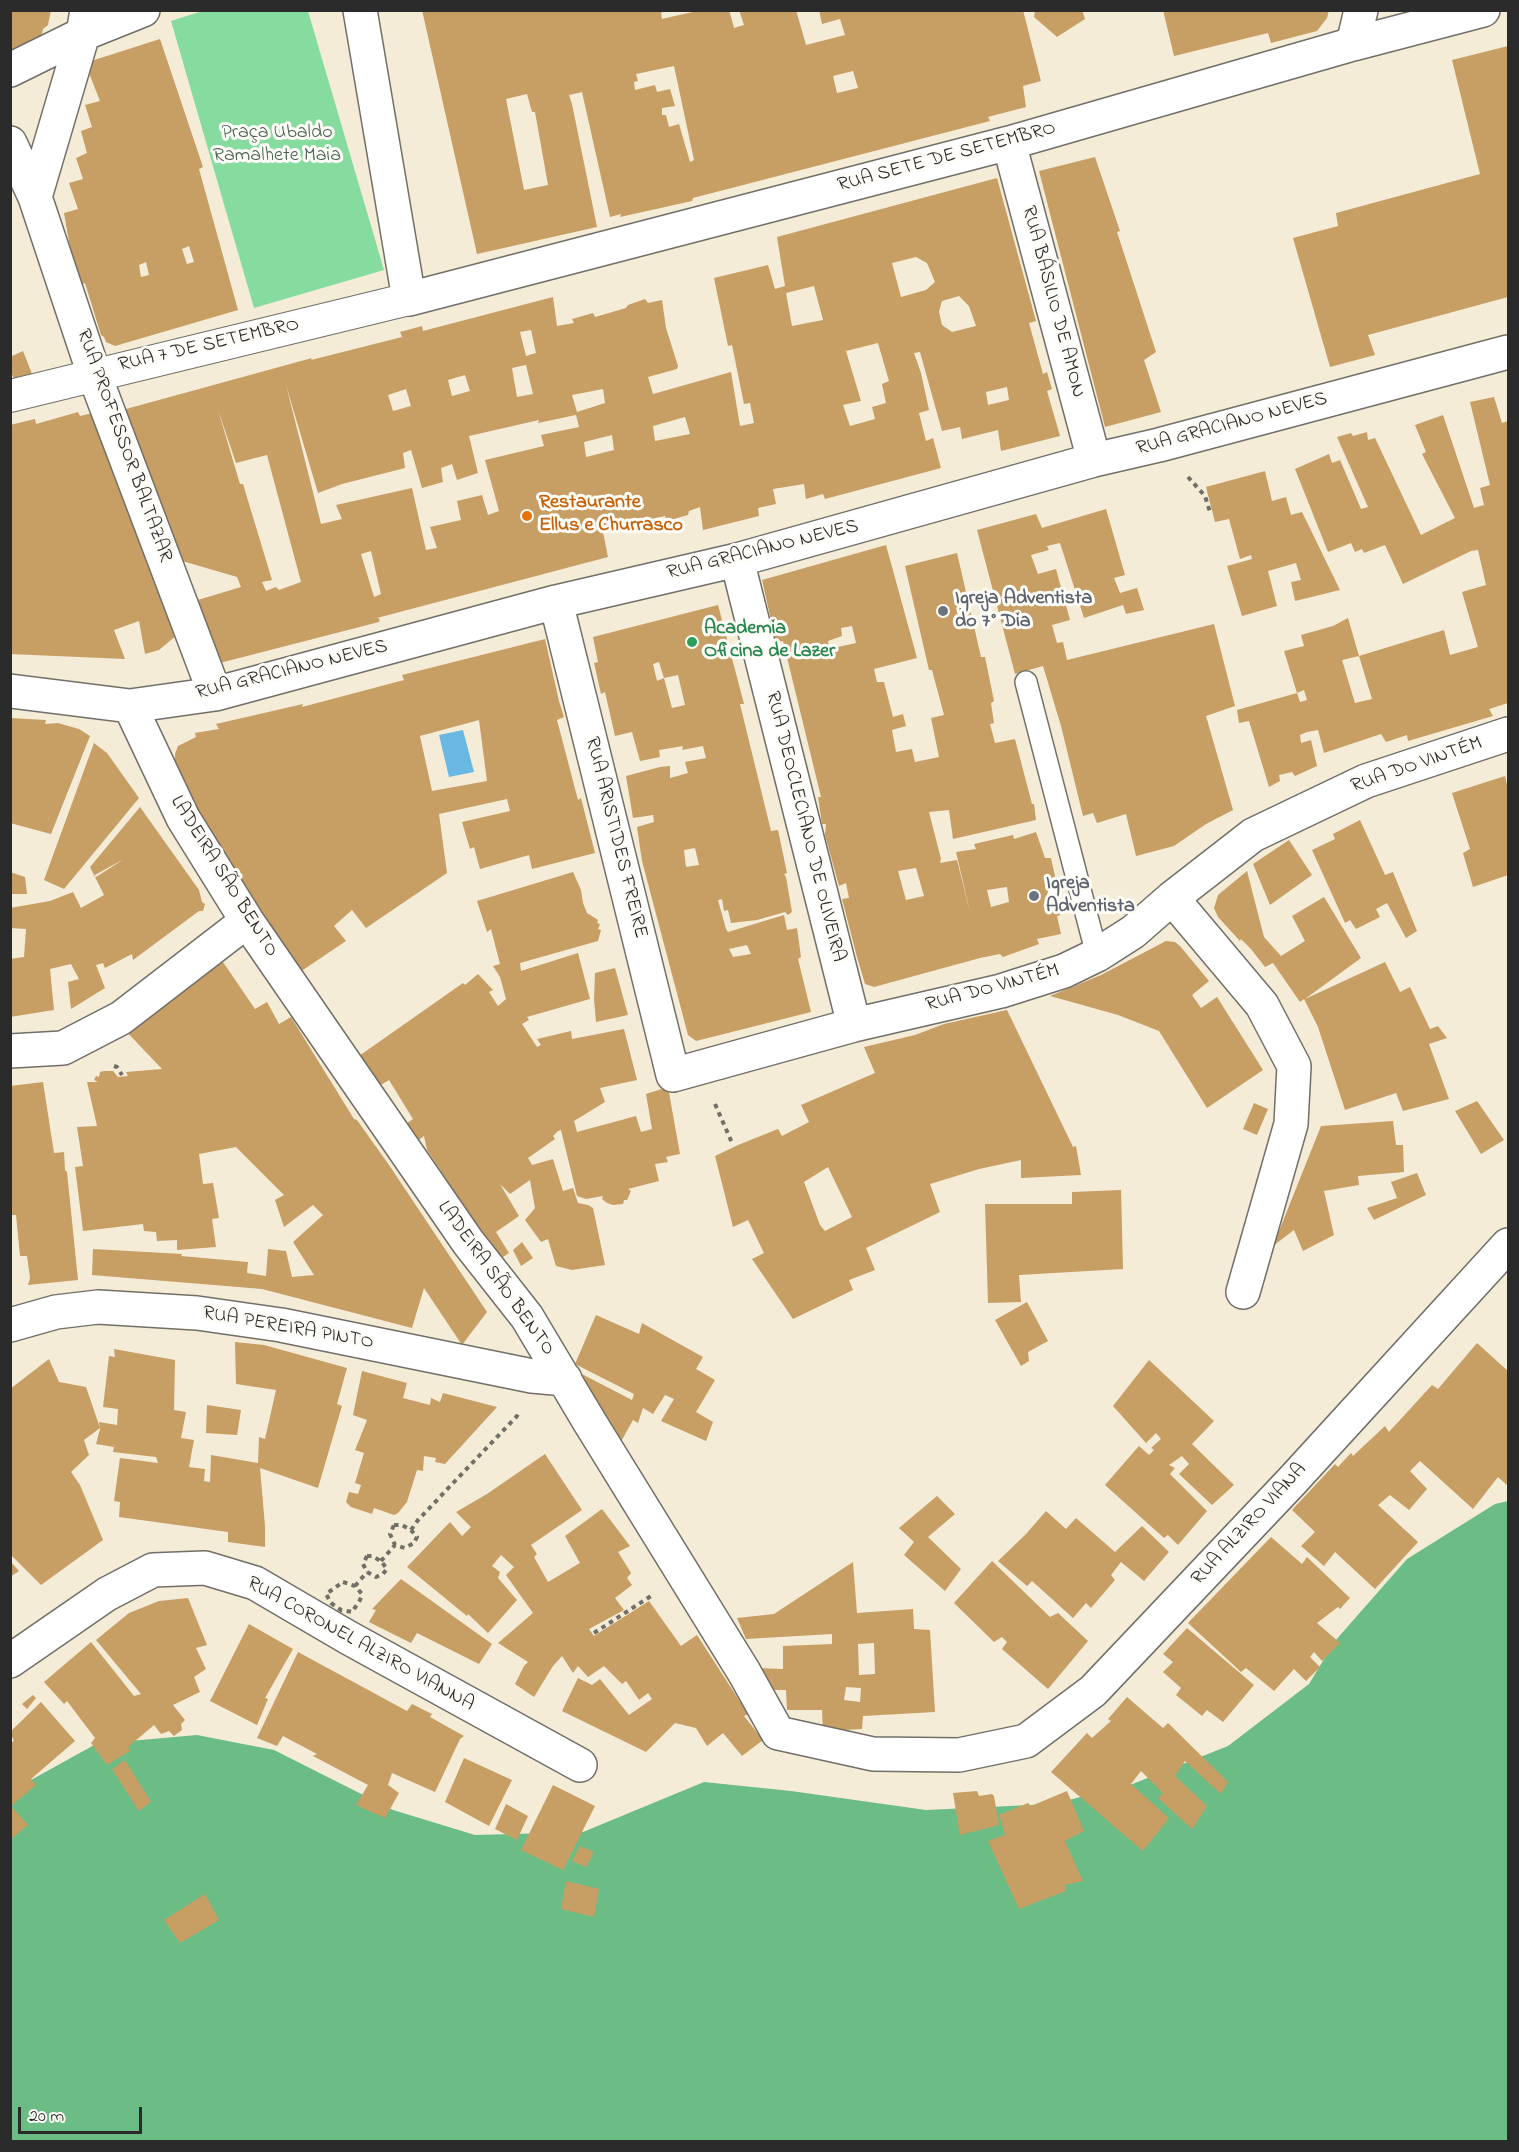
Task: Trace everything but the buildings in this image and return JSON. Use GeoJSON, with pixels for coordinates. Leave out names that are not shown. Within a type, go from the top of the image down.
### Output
{"type":"FeatureCollection","features":[{"type":"Feature","properties":{"kind":"street"},"geometry":{"type":"LineString","coordinates":[[10,70],[85,22],[143,10]]}},
{"type":"Feature","properties":{"kind":"street"},"geometry":{"type":"LineString","coordinates":[[360,10],[409,299]]}},
{"type":"Feature","properties":{"kind":"street"},"geometry":{"type":"LineString","coordinates":[[1353,44],[1361,10]]}},
{"type":"Feature","properties":{"kind":"street","name":"RUA SETE DE SETEMBRO"},"geometry":{"type":"LineString","coordinates":[[409,299],[1010,143],[1353,44],[1483,10]]}},
{"type":"Feature","properties":{"kind":"street"},"geometry":{"type":"LineString","coordinates":[[35,197],[85,22]]}},
{"type":"Feature","properties":{"kind":"street","name":"RUA PROFESSOR BALTAZAR"},"geometry":{"type":"LineString","coordinates":[[10,143],[35,197],[94,374],[215,694]]}},
{"type":"Feature","properties":{"kind":"street","name":"RUA BÁSILIO DE AMON"},"geometry":{"type":"LineString","coordinates":[[1010,143],[1094,460]]}},
{"type":"Feature","properties":{"kind":"street","name":"RUA 7 DE SETEMBRO"},"geometry":{"type":"LineString","coordinates":[[10,396],[409,299]]}},
{"type":"Feature","properties":{"kind":"street","name":"RUA GRACIANO NEVES"},"geometry":{"type":"LineString","coordinates":[[10,691],[130,706],[215,694],[556,602],[737,560],[1094,460],[1159,446],[1509,352]]}},
{"type":"Feature","properties":{"kind":"street","name":"RUA DEOCLECIANO DE OLIVEIRA"},"geometry":{"type":"LineString","coordinates":[[737,560],[854,1025]]}},
{"type":"Feature","properties":{"kind":"street","name":"RUA ARISTIDES FREIRE"},"geometry":{"type":"LineString","coordinates":[[556,602],[687,1071]]}},
{"type":"Feature","properties":{"kind":"street","name":"LADEIRA SÃO BENTO"},"geometry":{"type":"LineString","coordinates":[[130,706],[183,818],[247,921],[461,1233],[527,1317],[744,1672],[778,1733],[873,1754],[958,1755]]}},
{"type":"Feature","properties":{"kind":"street","name":"RUA DO VINTÉM"},"geometry":{"type":"LineString","coordinates":[[687,1071],[854,1025],[1001,991],[1064,971],[1097,955],[1133,932],[1172,898],[1253,835],[1366,781],[1509,734]]}},
{"type":"Feature","properties":{"kind":"street"},"geometry":{"type":"LineString","coordinates":[[1172,898],[1262,1005],[1294,1066],[1291,1124],[1243,1292]]}},
{"type":"Feature","properties":{"kind":"street"},"geometry":{"type":"LineString","coordinates":[[10,1051],[63,1048],[121,1018],[247,921]]}},
{"type":"Feature","properties":{"kind":"street","name":"RUA ALZIRO VIANA"},"geometry":{"type":"LineString","coordinates":[[958,1755],[1026,1741],[1093,1691],[1292,1481],[1509,1245]]}},
{"type":"Feature","properties":{"kind":"street","name":"RUA PEREIRA PINTO"},"geometry":{"type":"LineString","coordinates":[[10,1325],[56,1312],[98,1307],[196,1313],[281,1325],[532,1376],[565,1379]]}},
{"type":"Feature","properties":{"kind":"street","name":"RUA CORONEL ALZIRO VIANNA"},"geometry":{"type":"LineString","coordinates":[[10,1661],[107,1594],[153,1570],[205,1568],[255,1583],[349,1638],[580,1765]]}},
{"type":"Feature","properties":{"kind":"lane"},"geometry":{"type":"LineString","coordinates":[[1026,682],[1097,955]]}},
{"type":"Feature","properties":{"kind":"path"},"geometry":{"type":"LineString","coordinates":[[687,1071],[733,1145]]}},
{"type":"Feature","properties":{"kind":"path"},"geometry":{"type":"LineString","coordinates":[[411,1530],[518,1416],[532,1376]]}},
{"type":"Feature","properties":{"kind":"path"},"geometry":{"type":"LineString","coordinates":[[394,1525],[402,1525],[417,1537],[414,1543],[405,1548],[394,1545],[390,1534],[394,1525]]}},
{"type":"Feature","properties":{"kind":"path"},"geometry":{"type":"LineString","coordinates":[[381,1561],[394,1545]]}},
{"type":"Feature","properties":{"kind":"path"},"geometry":{"type":"LineString","coordinates":[[367,1556],[381,1561],[387,1569],[376,1577],[368,1572],[363,1564],[367,1556]]}},
{"type":"Feature","properties":{"kind":"path"},"geometry":{"type":"LineString","coordinates":[[356,1586],[368,1572]]}},
{"type":"Feature","properties":{"kind":"path"},"geometry":{"type":"LineString","coordinates":[[594,1633],[663,1589],[687,1579]]}},
{"type":"Feature","properties":{"kind":"path"},"geometry":{"type":"LineString","coordinates":[[337,1585],[343,1582],[356,1586],[362,1594],[360,1600]]}},
{"type":"Feature","properties":{"kind":"green space","name":"Praça Ubaldo Ramalhete Maia"},"geometry":{"type":"Polygon","coordinates":[[[206,10],[308,11],[384,270],[254,308],[171,21],[206,10]]]}},
{"type":"Feature","properties":{"kind":"green space"},"geometry":{"type":"Polygon","coordinates":[[[1508,1501],[1508,2141],[11,2142],[11,1791],[96,1744],[197,1735],[274,1750],[393,1810],[475,1835],[583,1832],[704,1782],[791,1791],[926,1810],[1052,1804],[1130,1785],[1228,1746],[1309,1684],[1335,1641],[1407,1559],[1495,1504],[1508,1501]]]}},
{"type":"Feature","properties":{"kind":"water"},"geometry":{"type":"Polygon","coordinates":[[[463,730],[474,772],[449,777],[439,735],[463,730]]]}},
{"type":"Feature","properties":{"kind":"place","name":"Restaurante Ellus e Churrasco"},"geometry":{"type":"Point","coordinates":[527,516]}},
{"type":"Feature","properties":{"kind":"place","name":"Igreja Adventista do 7˚ Dia"},"geometry":{"type":"Point","coordinates":[943,611]}},
{"type":"Feature","properties":{"kind":"place","name":"Academia Oficina de Lazer"},"geometry":{"type":"Point","coordinates":[692,642]}},
{"type":"Feature","properties":{"kind":"place","name":"Igreja Adventista"},"geometry":{"type":"Point","coordinates":[1034,896]}}]}
